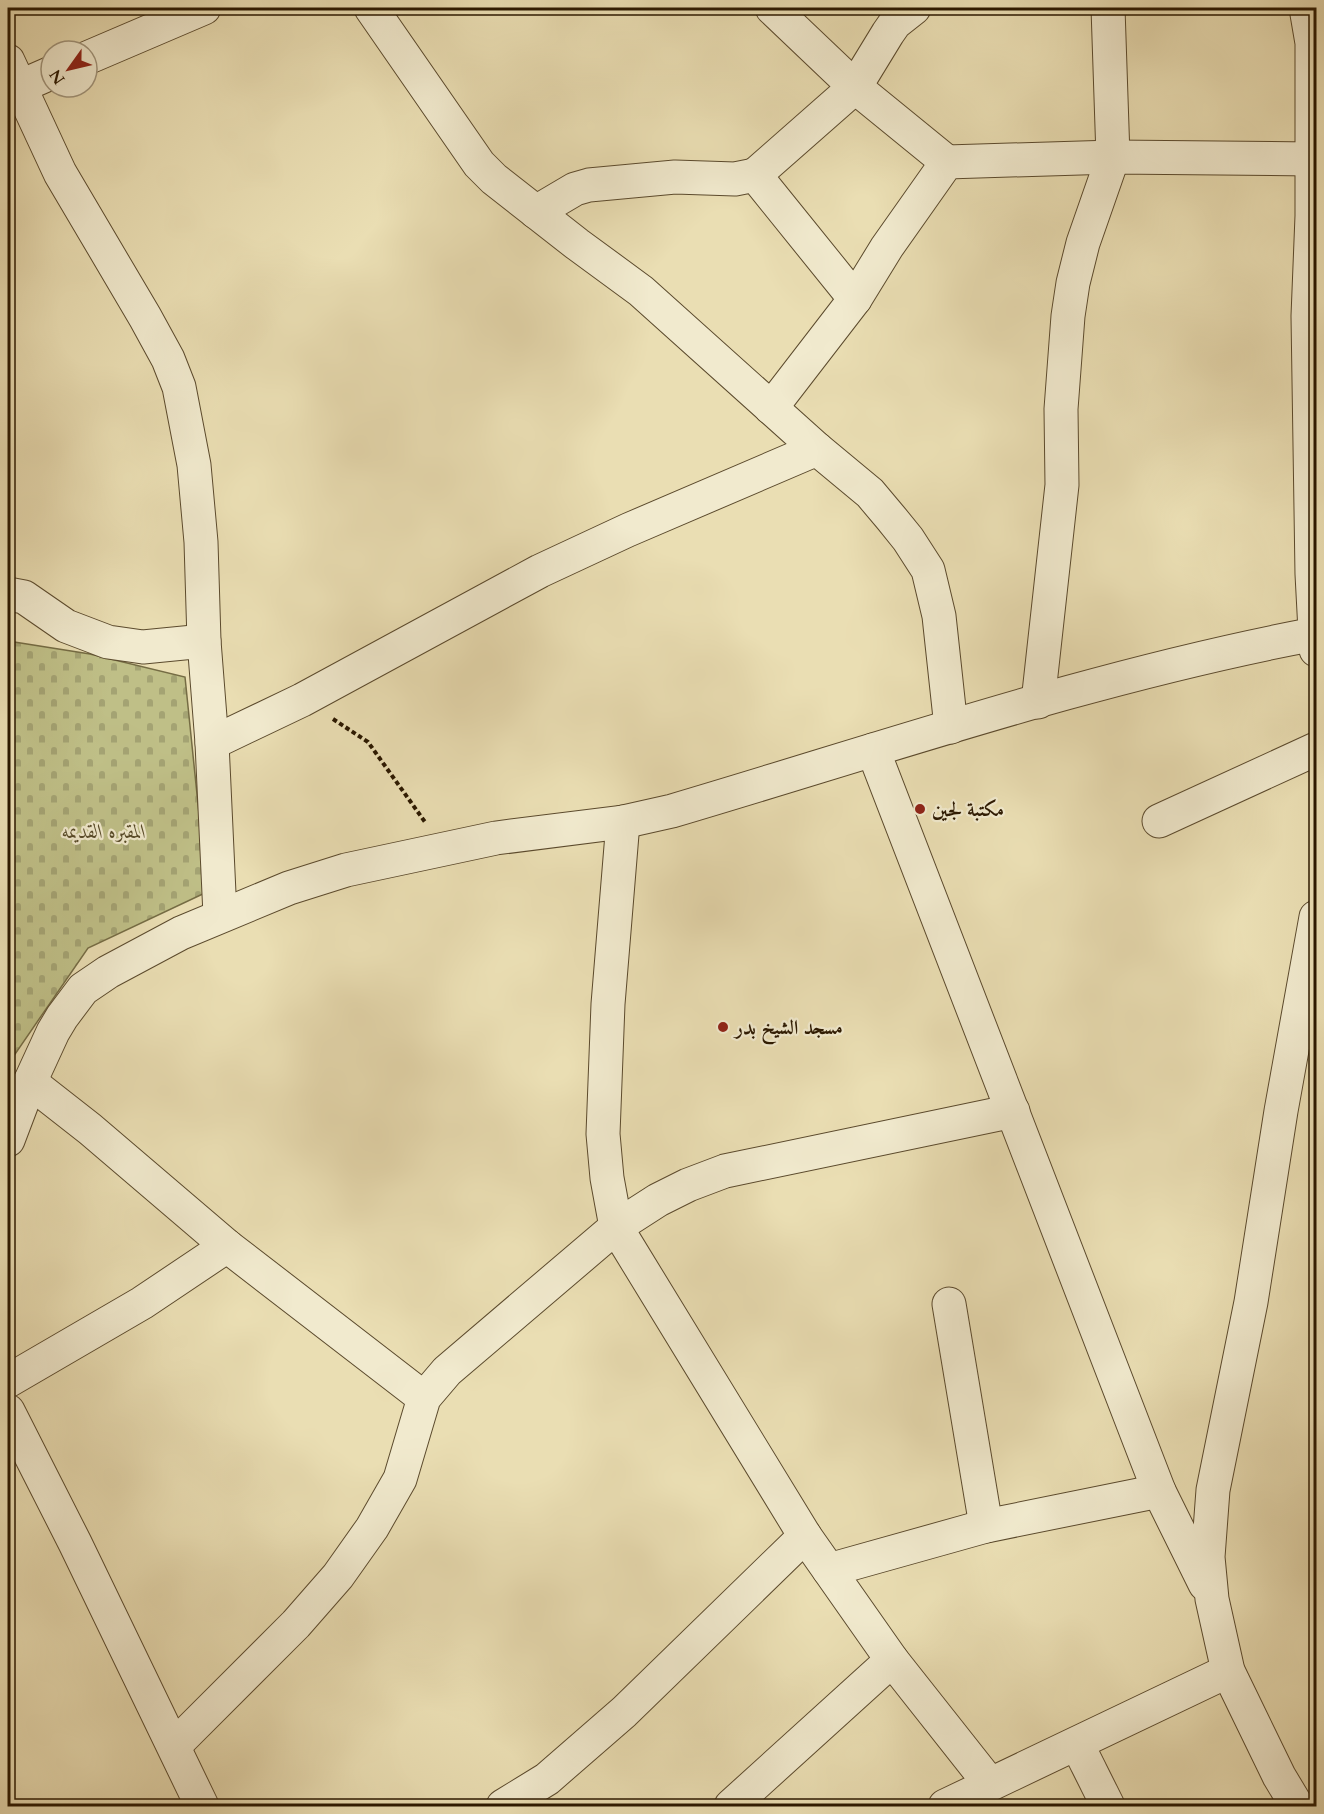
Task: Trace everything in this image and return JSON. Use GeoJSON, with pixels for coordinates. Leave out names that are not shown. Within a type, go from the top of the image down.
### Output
{"type":"FeatureCollection","features":[{"type":"Feature","properties":{"kind":"street"},"geometry":{"type":"LineString","coordinates":[[99,53],[204,8]]}},
{"type":"Feature","properties":{"kind":"street"},"geometry":{"type":"LineString","coordinates":[[371,8],[479,164],[494,179],[641,291],[817,449],[870,493],[908,539],[928,570],[939,616],[951,727]]}},
{"type":"Feature","properties":{"kind":"street"},"geometry":{"type":"LineString","coordinates":[[772,8],[855,87],[947,162],[1113,157],[1312,159]]}},
{"type":"Feature","properties":{"kind":"street"},"geometry":{"type":"LineString","coordinates":[[536,212],[575,189],[590,185],[675,177],[729,180],[756,175],[855,87],[888,33],[902,16],[914,8]]}},
{"type":"Feature","properties":{"kind":"street"},"geometry":{"type":"LineString","coordinates":[[1038,702],[1062,485],[1061,409],[1068,316],[1083,243],[1113,157],[1108,8]]}},
{"type":"Feature","properties":{"kind":"street"},"geometry":{"type":"LineString","coordinates":[[8,1140],[30,1082],[62,1017],[83,989],[140,954],[220,915],[321,877],[496,838],[623,822],[672,811],[1038,702],[1249,646],[1316,642],[1312,574],[1308,316],[1314,215],[1312,43],[1306,8]]}},
{"type":"Feature","properties":{"kind":"street"},"geometry":{"type":"LineString","coordinates":[[39,73],[13,74],[60,173],[146,317],[168,359],[179,387],[194,465],[201,542],[204,641],[213,743],[220,915]]}},
{"type":"Feature","properties":{"kind":"street"},"geometry":{"type":"LineString","coordinates":[[771,408],[855,299],[886,247],[947,162]]}},
{"type":"Feature","properties":{"kind":"street"},"geometry":{"type":"LineString","coordinates":[[756,175],[855,299]]}},
{"type":"Feature","properties":{"kind":"street"},"geometry":{"type":"LineString","coordinates":[[213,743],[302,700],[540,571],[628,530],[817,449]]}},
{"type":"Feature","properties":{"kind":"street"},"geometry":{"type":"LineString","coordinates":[[8,594],[24,597],[66,626],[108,642],[143,647],[204,641]]}},
{"type":"Feature","properties":{"kind":"street"},"geometry":{"type":"LineString","coordinates":[[1159,821],[1317,749]]}},
{"type":"Feature","properties":{"kind":"street"},"geometry":{"type":"LineString","coordinates":[[873,750],[1159,1491],[1212,1599]]}},
{"type":"Feature","properties":{"kind":"street"},"geometry":{"type":"LineString","coordinates":[[623,822],[608,1004],[603,1134],[607,1178],[616,1227],[805,1536],[892,1660],[990,1784]]}},
{"type":"Feature","properties":{"kind":"street"},"geometry":{"type":"LineString","coordinates":[[1297,1806],[1279,1776],[1228,1671],[1212,1599],[1208,1557],[1213,1491],[1251,1302],[1281,1111],[1317,917]]}},
{"type":"Feature","properties":{"kind":"street"},"geometry":{"type":"LineString","coordinates":[[30,1082],[90,1129],[227,1246],[424,1398]]}},
{"type":"Feature","properties":{"kind":"street"},"geometry":{"type":"LineString","coordinates":[[174,1746],[296,1624],[338,1576],[372,1528],[400,1479],[424,1398],[447,1371],[616,1227],[678,1190],[725,1171],[1013,1111]]}},
{"type":"Feature","properties":{"kind":"street"},"geometry":{"type":"LineString","coordinates":[[8,1381],[142,1303],[227,1246]]}},
{"type":"Feature","properties":{"kind":"street"},"geometry":{"type":"LineString","coordinates":[[949,1304],[986,1526]]}},
{"type":"Feature","properties":{"kind":"street"},"geometry":{"type":"LineString","coordinates":[[8,1411],[75,1543],[202,1806]]}},
{"type":"Feature","properties":{"kind":"street"},"geometry":{"type":"LineString","coordinates":[[829,1570],[986,1526],[1159,1491]]}},
{"type":"Feature","properties":{"kind":"street"},"geometry":{"type":"LineString","coordinates":[[503,1806],[547,1779],[624,1712],[805,1536]]}},
{"type":"Feature","properties":{"kind":"street"},"geometry":{"type":"LineString","coordinates":[[731,1806],[892,1660]]}},
{"type":"Feature","properties":{"kind":"street"},"geometry":{"type":"LineString","coordinates":[[945,1806],[1228,1671]]}},
{"type":"Feature","properties":{"kind":"street"},"geometry":{"type":"LineString","coordinates":[[1077,1744],[1108,1806]]}},
{"type":"Feature","properties":{"kind":"path"},"geometry":{"type":"LineString","coordinates":[[302,700],[368,742],[444,849]]}},
{"type":"Feature","properties":{"kind":"green space","name":"المقبره القديمه"},"geometry":{"type":"Polygon","coordinates":[[[8,641],[90,654],[185,677],[207,892],[88,948],[13,1057],[8,1069],[8,641]]]}},
{"type":"Feature","properties":{"kind":"place","name":"مكتبة لجين"},"geometry":{"type":"Point","coordinates":[920,809]}},
{"type":"Feature","properties":{"kind":"place","name":"مسجد الشيخ بدر"},"geometry":{"type":"Point","coordinates":[723,1027]}}]}
